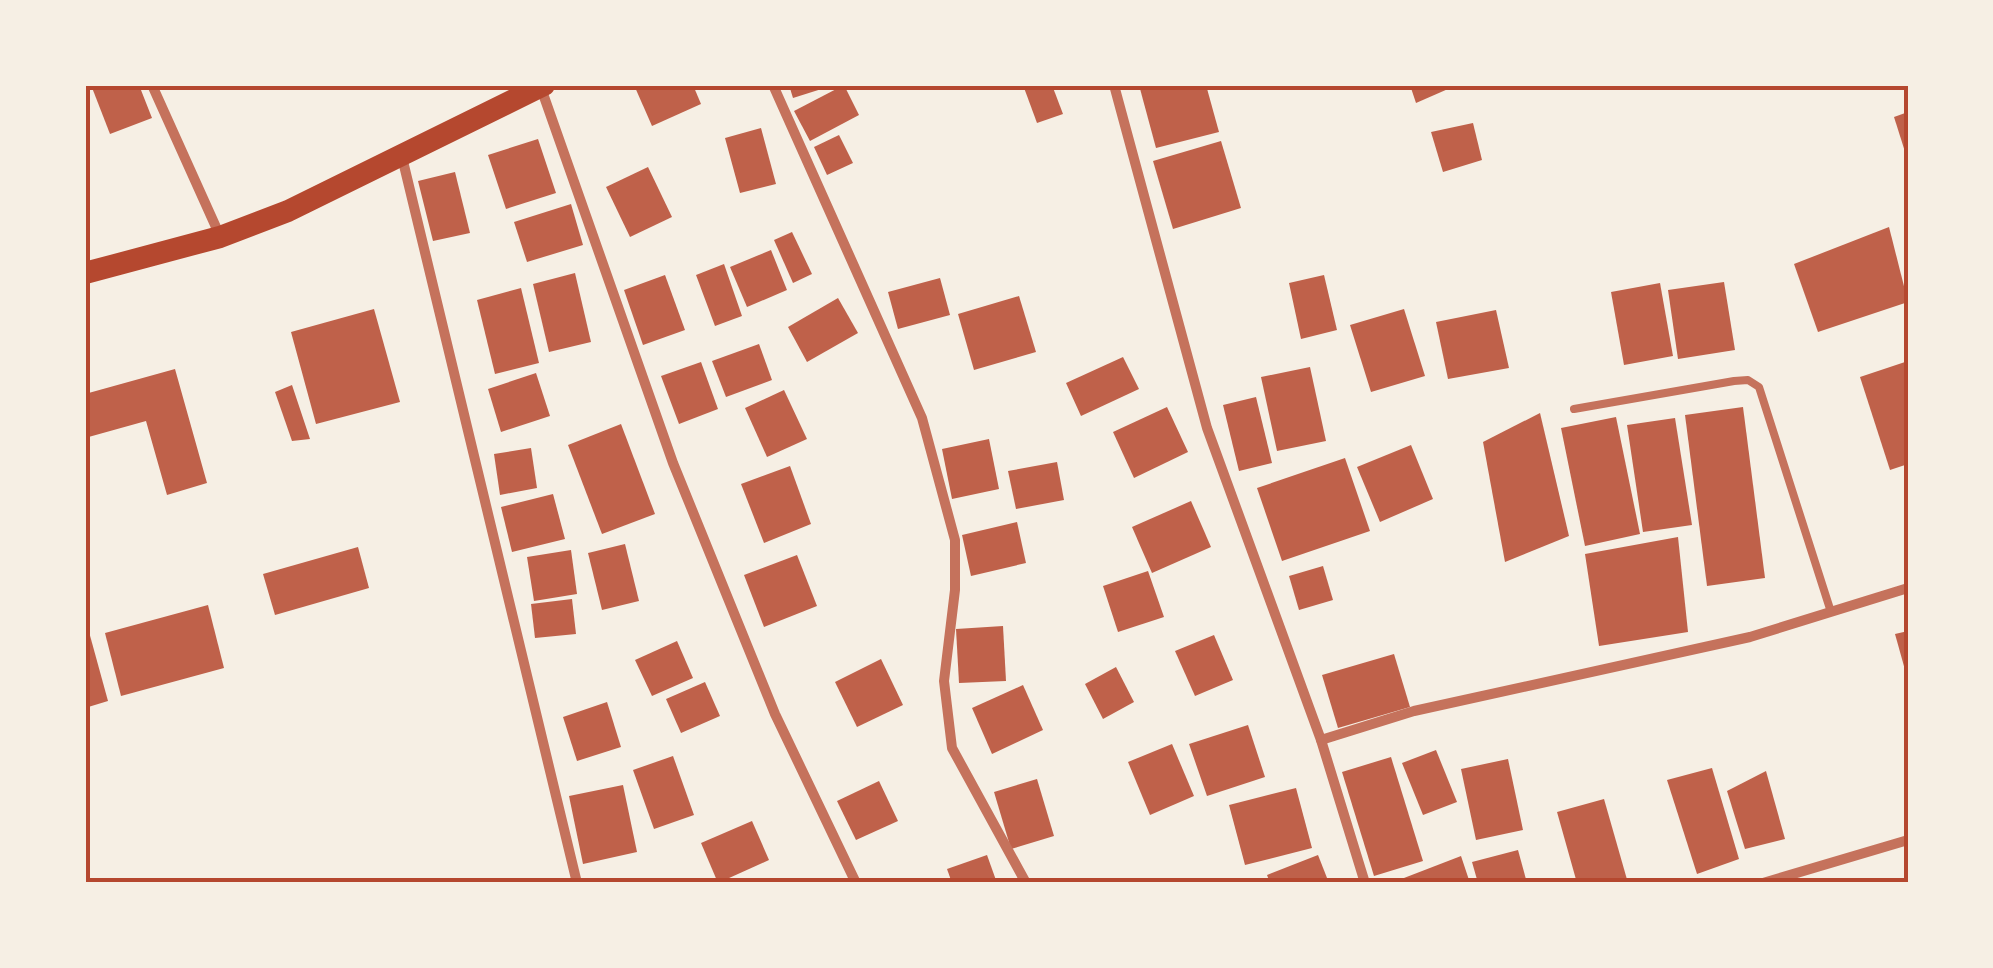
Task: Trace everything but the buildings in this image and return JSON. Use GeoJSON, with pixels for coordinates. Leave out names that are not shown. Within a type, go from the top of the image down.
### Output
{"type":"FeatureCollection","features":[{"type":"Feature","properties":{"kind":"main road"},"geometry":{"type":"LineString","coordinates":[[85,273],[220,237],[288,212],[542,86]]}},
{"type":"Feature","properties":{"kind":"street"},"geometry":{"type":"LineString","coordinates":[[152,85],[220,237]]}},
{"type":"Feature","properties":{"kind":"street"},"geometry":{"type":"LineString","coordinates":[[773,85],[922,418],[955,540],[955,590],[944,681],[952,748],[1026,883]]}},
{"type":"Feature","properties":{"kind":"street"},"geometry":{"type":"LineString","coordinates":[[1114,85],[1207,428],[1321,740],[1365,883]]}},
{"type":"Feature","properties":{"kind":"street"},"geometry":{"type":"LineString","coordinates":[[542,86],[673,462],[775,714],[856,883]]}},
{"type":"Feature","properties":{"kind":"street"},"geometry":{"type":"LineString","coordinates":[[402,157],[577,883]]}},
{"type":"Feature","properties":{"kind":"street"},"geometry":{"type":"LineString","coordinates":[[1321,740],[1414,711],[1750,637],[1908,588]]}},
{"type":"Feature","properties":{"kind":"street"},"geometry":{"type":"LineString","coordinates":[[1763,883],[1908,840]]}},
{"type":"Feature","properties":{"kind":"lane"},"geometry":{"type":"LineString","coordinates":[[1574,410],[1734,381],[1748,380],[1758,387],[1831,612]]}}]}
